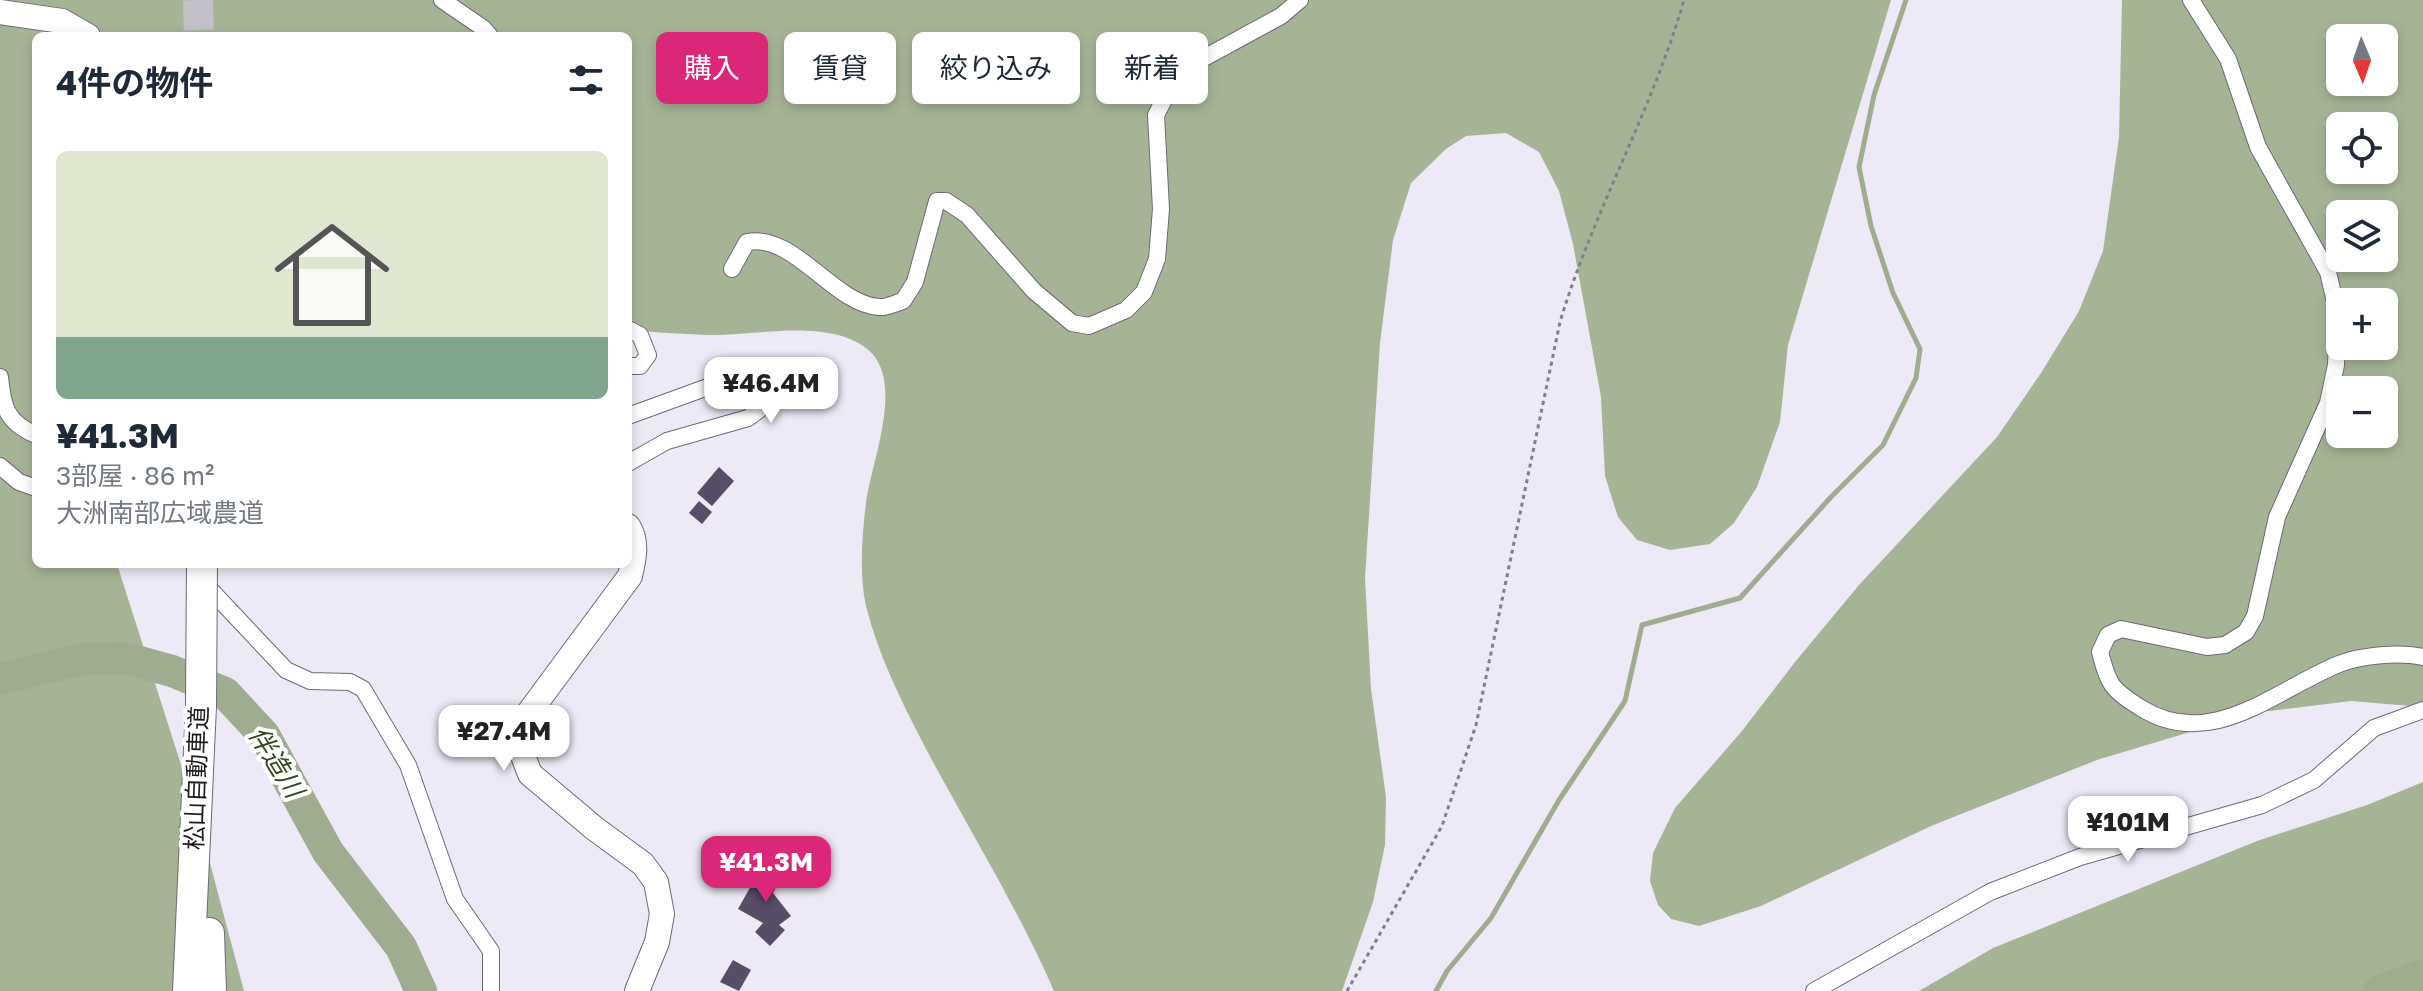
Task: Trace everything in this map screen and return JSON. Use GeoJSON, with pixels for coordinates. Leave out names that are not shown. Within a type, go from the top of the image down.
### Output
{"type":"FeatureCollection","features":[{"type":"Feature","properties":{"kind":"highway","name":"松山自動車道"},"geometry":{"type":"LineString","coordinates":[[188,991],[200,898],[202,568]]}},
{"type":"Feature","properties":{"kind":"highway"},"geometry":{"type":"LineString","coordinates":[[200,898],[211,991]]}},
{"type":"Feature","properties":{"kind":"street"},"geometry":{"type":"LineString","coordinates":[[442,0],[486,32]]}},
{"type":"Feature","properties":{"kind":"street"},"geometry":{"type":"LineString","coordinates":[[732,269],[747,242],[761,239],[796,257],[859,303],[881,308],[903,301],[915,282],[937,201],[946,201],[967,215],[1034,291],[1072,323],[1089,326],[1126,310],[1144,292],[1157,259],[1161,209],[1156,115],[1170,88],[1202,59],[1281,16],[1300,0]]}},
{"type":"Feature","properties":{"kind":"street"},"geometry":{"type":"LineString","coordinates":[[2191,0],[2228,59],[2258,147],[2328,272],[2338,315],[2336,365],[2328,403],[2277,517],[2255,616],[2246,632],[2225,645],[2207,647],[2121,629],[2108,635],[2100,652],[2108,682],[2126,699],[2161,720],[2197,726],[2240,714],[2341,663],[2402,653],[2423,657]]}},
{"type":"Feature","properties":{"kind":"street"},"geometry":{"type":"LineString","coordinates":[[0,12],[62,21],[81,32]]}},
{"type":"Feature","properties":{"kind":"street"},"geometry":{"type":"LineString","coordinates":[[632,331],[640,335],[648,355],[640,366],[632,366]]}},
{"type":"Feature","properties":{"kind":"street"},"geometry":{"type":"LineString","coordinates":[[0,377],[3,405],[18,427],[32,433]]}},
{"type":"Feature","properties":{"kind":"street"},"geometry":{"type":"LineString","coordinates":[[632,415],[716,384],[746,380],[763,397],[759,410],[748,418],[667,441],[632,461]]}},
{"type":"Feature","properties":{"kind":"street"},"geometry":{"type":"LineString","coordinates":[[0,466],[19,482],[32,487]]}},
{"type":"Feature","properties":{"kind":"street"},"geometry":{"type":"LineString","coordinates":[[632,532],[635,558],[630,576],[522,722],[520,748],[530,774],[643,864],[656,882],[662,914],[657,942],[637,991]]}},
{"type":"Feature","properties":{"kind":"street"},"geometry":{"type":"LineString","coordinates":[[191,568],[286,670],[310,681],[350,682],[363,689],[408,765],[455,899],[491,951],[491,991]]}},
{"type":"Feature","properties":{"kind":"street"},"geometry":{"type":"LineString","coordinates":[[1814,991],[1990,892],[2080,857],[2262,805],[2314,780],[2374,728],[2423,710]]}},
{"type":"Feature","properties":{"kind":"path"},"geometry":{"type":"LineString","coordinates":[[1347,991],[1442,826],[1471,740],[1560,322],[1577,265],[1630,147],[1684,0]]}},
{"type":"Feature","properties":{"kind":"green space"},"geometry":{"type":"Polygon","coordinates":[[[0,0],[1891,0],[1788,345],[1780,422],[1757,487],[1734,523],[1710,544],[1670,550],[1637,540],[1618,517],[1605,476],[1601,397],[1573,244],[1559,191],[1539,152],[1506,133],[1466,136],[1446,149],[1411,183],[1393,240],[1380,343],[1365,578],[1371,689],[1386,797],[1385,845],[1373,902],[1342,991],[1054,991],[1008,897],[907,711],[871,624],[862,581],[862,555],[866,503],[885,400],[884,380],[878,362],[866,348],[831,333],[789,331],[707,335],[632,330],[632,32],[32,32],[32,568],[118,568],[198,818],[244,991],[0,991],[0,0]]]}},
{"type":"Feature","properties":{"kind":"green space"},"geometry":{"type":"Polygon","coordinates":[[[2122,0],[2423,0],[2423,707],[2351,701],[2253,713],[2097,760],[1931,826],[1761,906],[1699,926],[1671,919],[1658,905],[1650,881],[1653,853],[1675,808],[1742,731],[1859,585],[1997,437],[2079,311],[2103,251],[2119,137],[2122,0]]]}},
{"type":"Feature","properties":{"kind":"green space"},"geometry":{"type":"Polygon","coordinates":[[[2423,782],[2423,991],[1919,991],[1993,948],[2257,841],[2367,805],[2423,782]]]}},
{"type":"Feature","properties":{"kind":"building"},"geometry":{"type":"Polygon","coordinates":[[[735,393],[738,399],[721,405],[717,395],[735,393]]]}},
{"type":"Feature","properties":{"kind":"building"},"geometry":{"type":"Polygon","coordinates":[[[719,467],[734,481],[712,506],[697,493],[719,467]]]}},
{"type":"Feature","properties":{"kind":"building"},"geometry":{"type":"Polygon","coordinates":[[[699,501],[712,512],[702,524],[689,513],[699,501]]]}},
{"type":"Feature","properties":{"kind":"building"},"geometry":{"type":"Polygon","coordinates":[[[765,861],[784,872],[773,893],[791,916],[779,925],[785,930],[770,946],[755,932],[763,923],[738,909],[765,861]]]}},
{"type":"Feature","properties":{"kind":"building"},"geometry":{"type":"Polygon","coordinates":[[[733,960],[751,970],[739,991],[720,982],[733,960]]]}},
{"type":"Feature","properties":{"kind":"waterway"},"geometry":{"type":"LineString","coordinates":[[1436,991],[1447,971],[1491,918],[1559,800],[1625,701],[1642,625],[1740,598],[1831,497],[1883,445],[1916,378],[1920,349],[1893,293],[1871,226],[1859,167],[1874,95],[1906,0]]}},
{"type":"Feature","properties":{"kind":"waterway","name":"伴造川"},"geometry":{"type":"LineString","coordinates":[[0,679],[83,659],[125,658],[172,671],[225,693],[264,735],[328,852],[401,947],[421,991]]}},
{"type":"Feature","properties":{"kind":"waterway"},"geometry":{"type":"LineString","coordinates":[[2380,991],[2423,975]]}},
{"type":"Feature","properties":{"kind":"tunnel"},"geometry":{"type":"LineString","coordinates":[[198,0],[199,32]]}}]}
